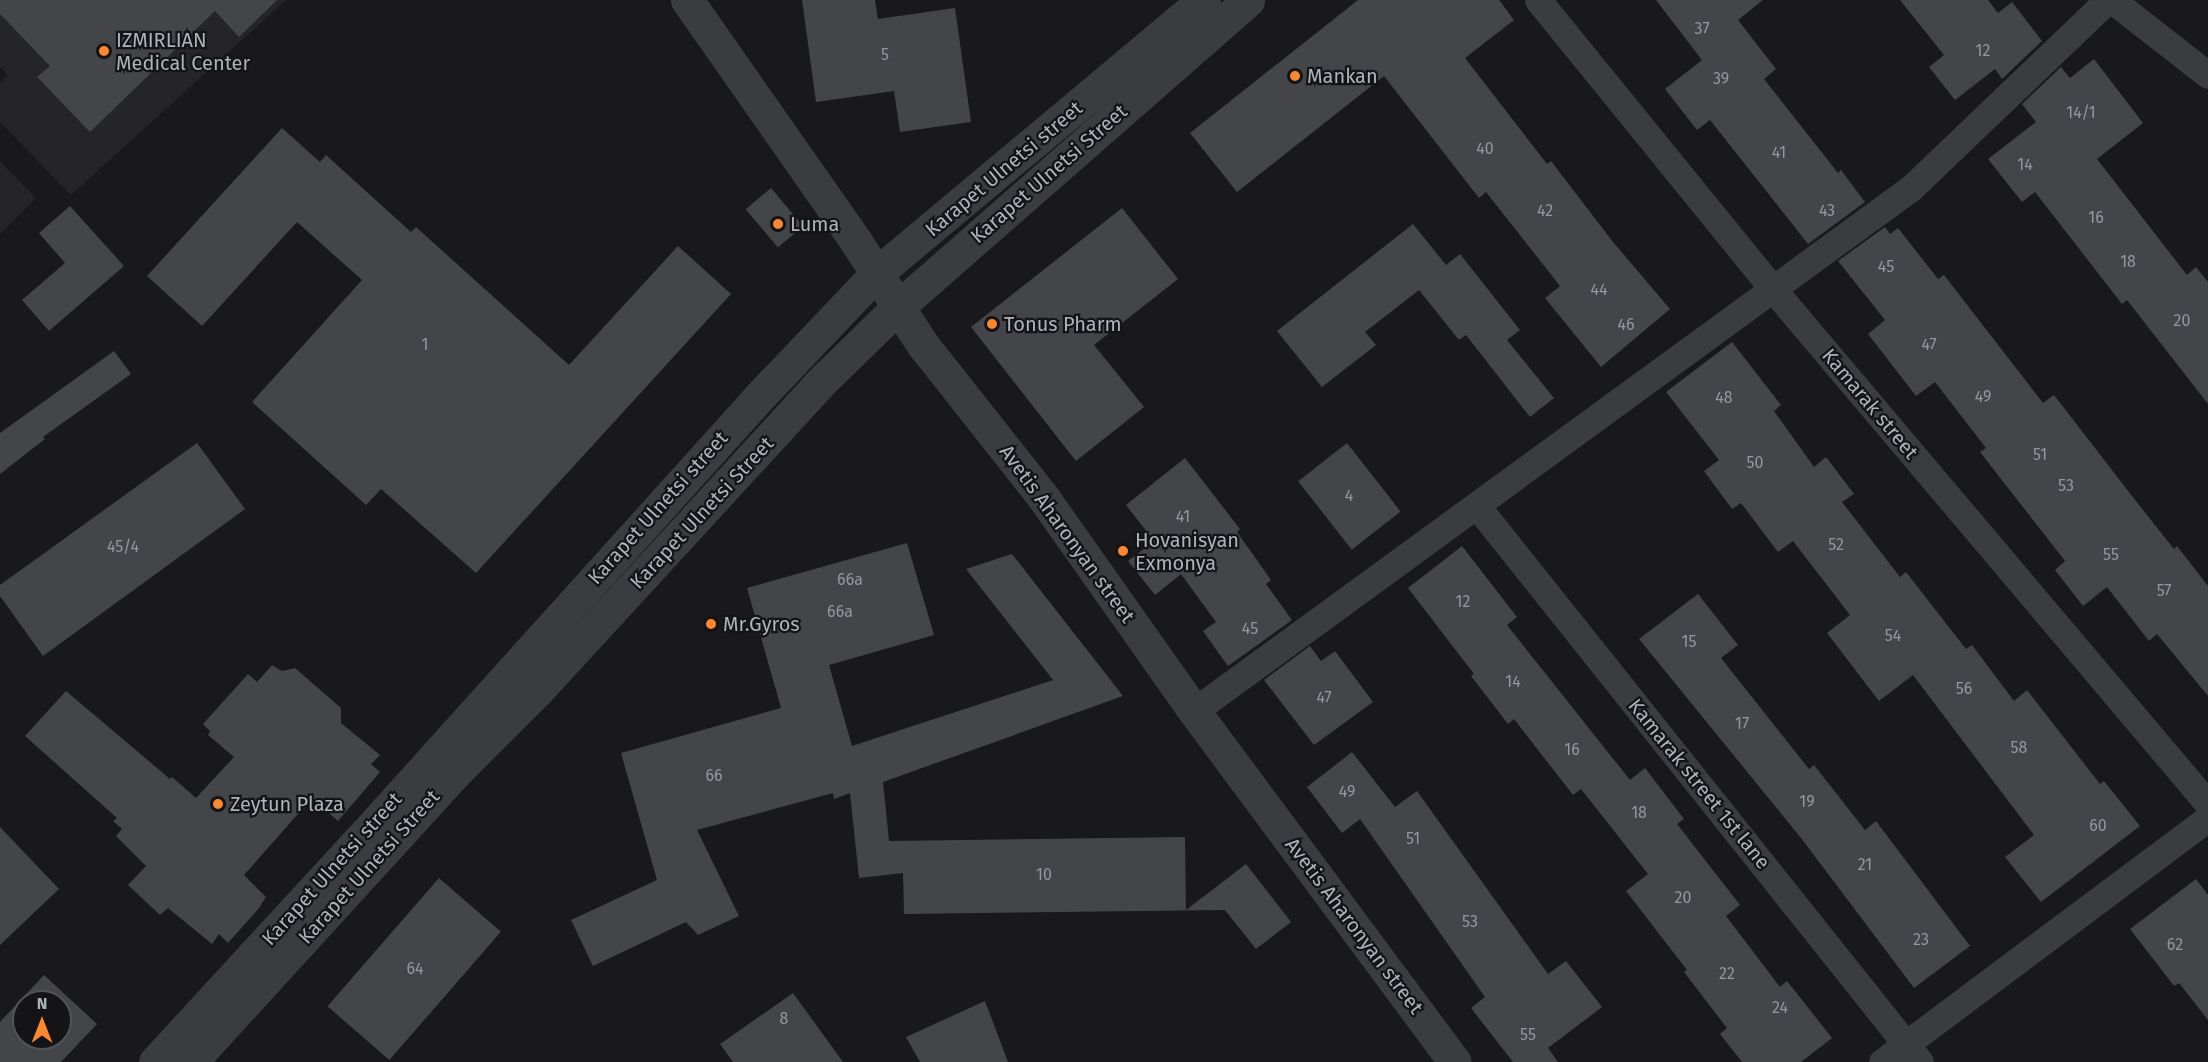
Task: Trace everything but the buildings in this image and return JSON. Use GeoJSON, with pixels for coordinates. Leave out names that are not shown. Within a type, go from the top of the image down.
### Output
{"type":"FeatureCollection","features":[{"type":"Feature","properties":{"kind":"street","name":"Avetis Aharonyan street"},"geometry":{"type":"LineString","coordinates":[[687,0],[877,273],[923,345],[1043,497],[1194,711],[1455,1062]]}},
{"type":"Feature","properties":{"kind":"street","name":"Karapet Ulnetsi street"},"geometry":{"type":"LineString","coordinates":[[155,1062],[365,834],[511,669],[759,397],[877,273],[1204,0]]}},
{"type":"Feature","properties":{"kind":"street","name":"Karapet Ulnetsi Street"},"geometry":{"type":"LineString","coordinates":[[197,1059],[455,773],[537,691],[818,385],[899,306],[1248,0]]}},
{"type":"Feature","properties":{"kind":"street","name":"Kamarak street"},"geometry":{"type":"LineString","coordinates":[[1538,0],[1772,288],[2208,804]]}},
{"type":"Feature","properties":{"kind":"street"},"geometry":{"type":"LineString","coordinates":[[1194,711],[1911,188],[2110,0],[2208,75]]}},
{"type":"Feature","properties":{"kind":"street","name":"Kamarak street 1st lane"},"geometry":{"type":"LineString","coordinates":[[1477,506],[1913,1053]]}},
{"type":"Feature","properties":{"kind":"street"},"geometry":{"type":"LineString","coordinates":[[1882,1062],[1913,1053],[2208,818]]}},
{"type":"Feature","properties":{"kind":"shaded area"},"geometry":{"type":"Polygon","coordinates":[[[0,0],[286,0],[71,195],[0,122],[0,83],[8,75],[0,67],[0,0]]]}},
{"type":"Feature","properties":{"kind":"shaded area"},"geometry":{"type":"Polygon","coordinates":[[[0,161],[36,198],[0,234],[0,161]]]}},
{"type":"Feature","properties":{"kind":"place","name":"IZMIRLIAN Medical Center"},"geometry":{"type":"Point","coordinates":[104,51]}},
{"type":"Feature","properties":{"kind":"place","name":"Mankan"},"geometry":{"type":"Point","coordinates":[1295,76]}},
{"type":"Feature","properties":{"kind":"place","name":"Luma"},"geometry":{"type":"Point","coordinates":[778,224]}},
{"type":"Feature","properties":{"kind":"place","name":"Tonus Pharm"},"geometry":{"type":"Point","coordinates":[992,324]}},
{"type":"Feature","properties":{"kind":"place","name":"Hovanisyan Exmonya"},"geometry":{"type":"Point","coordinates":[1123,551]}},
{"type":"Feature","properties":{"kind":"place","name":"Mr.Gyros"},"geometry":{"type":"Point","coordinates":[711,624]}},
{"type":"Feature","properties":{"kind":"place","name":"Zeytun Plaza"},"geometry":{"type":"Point","coordinates":[218,804]}}]}
